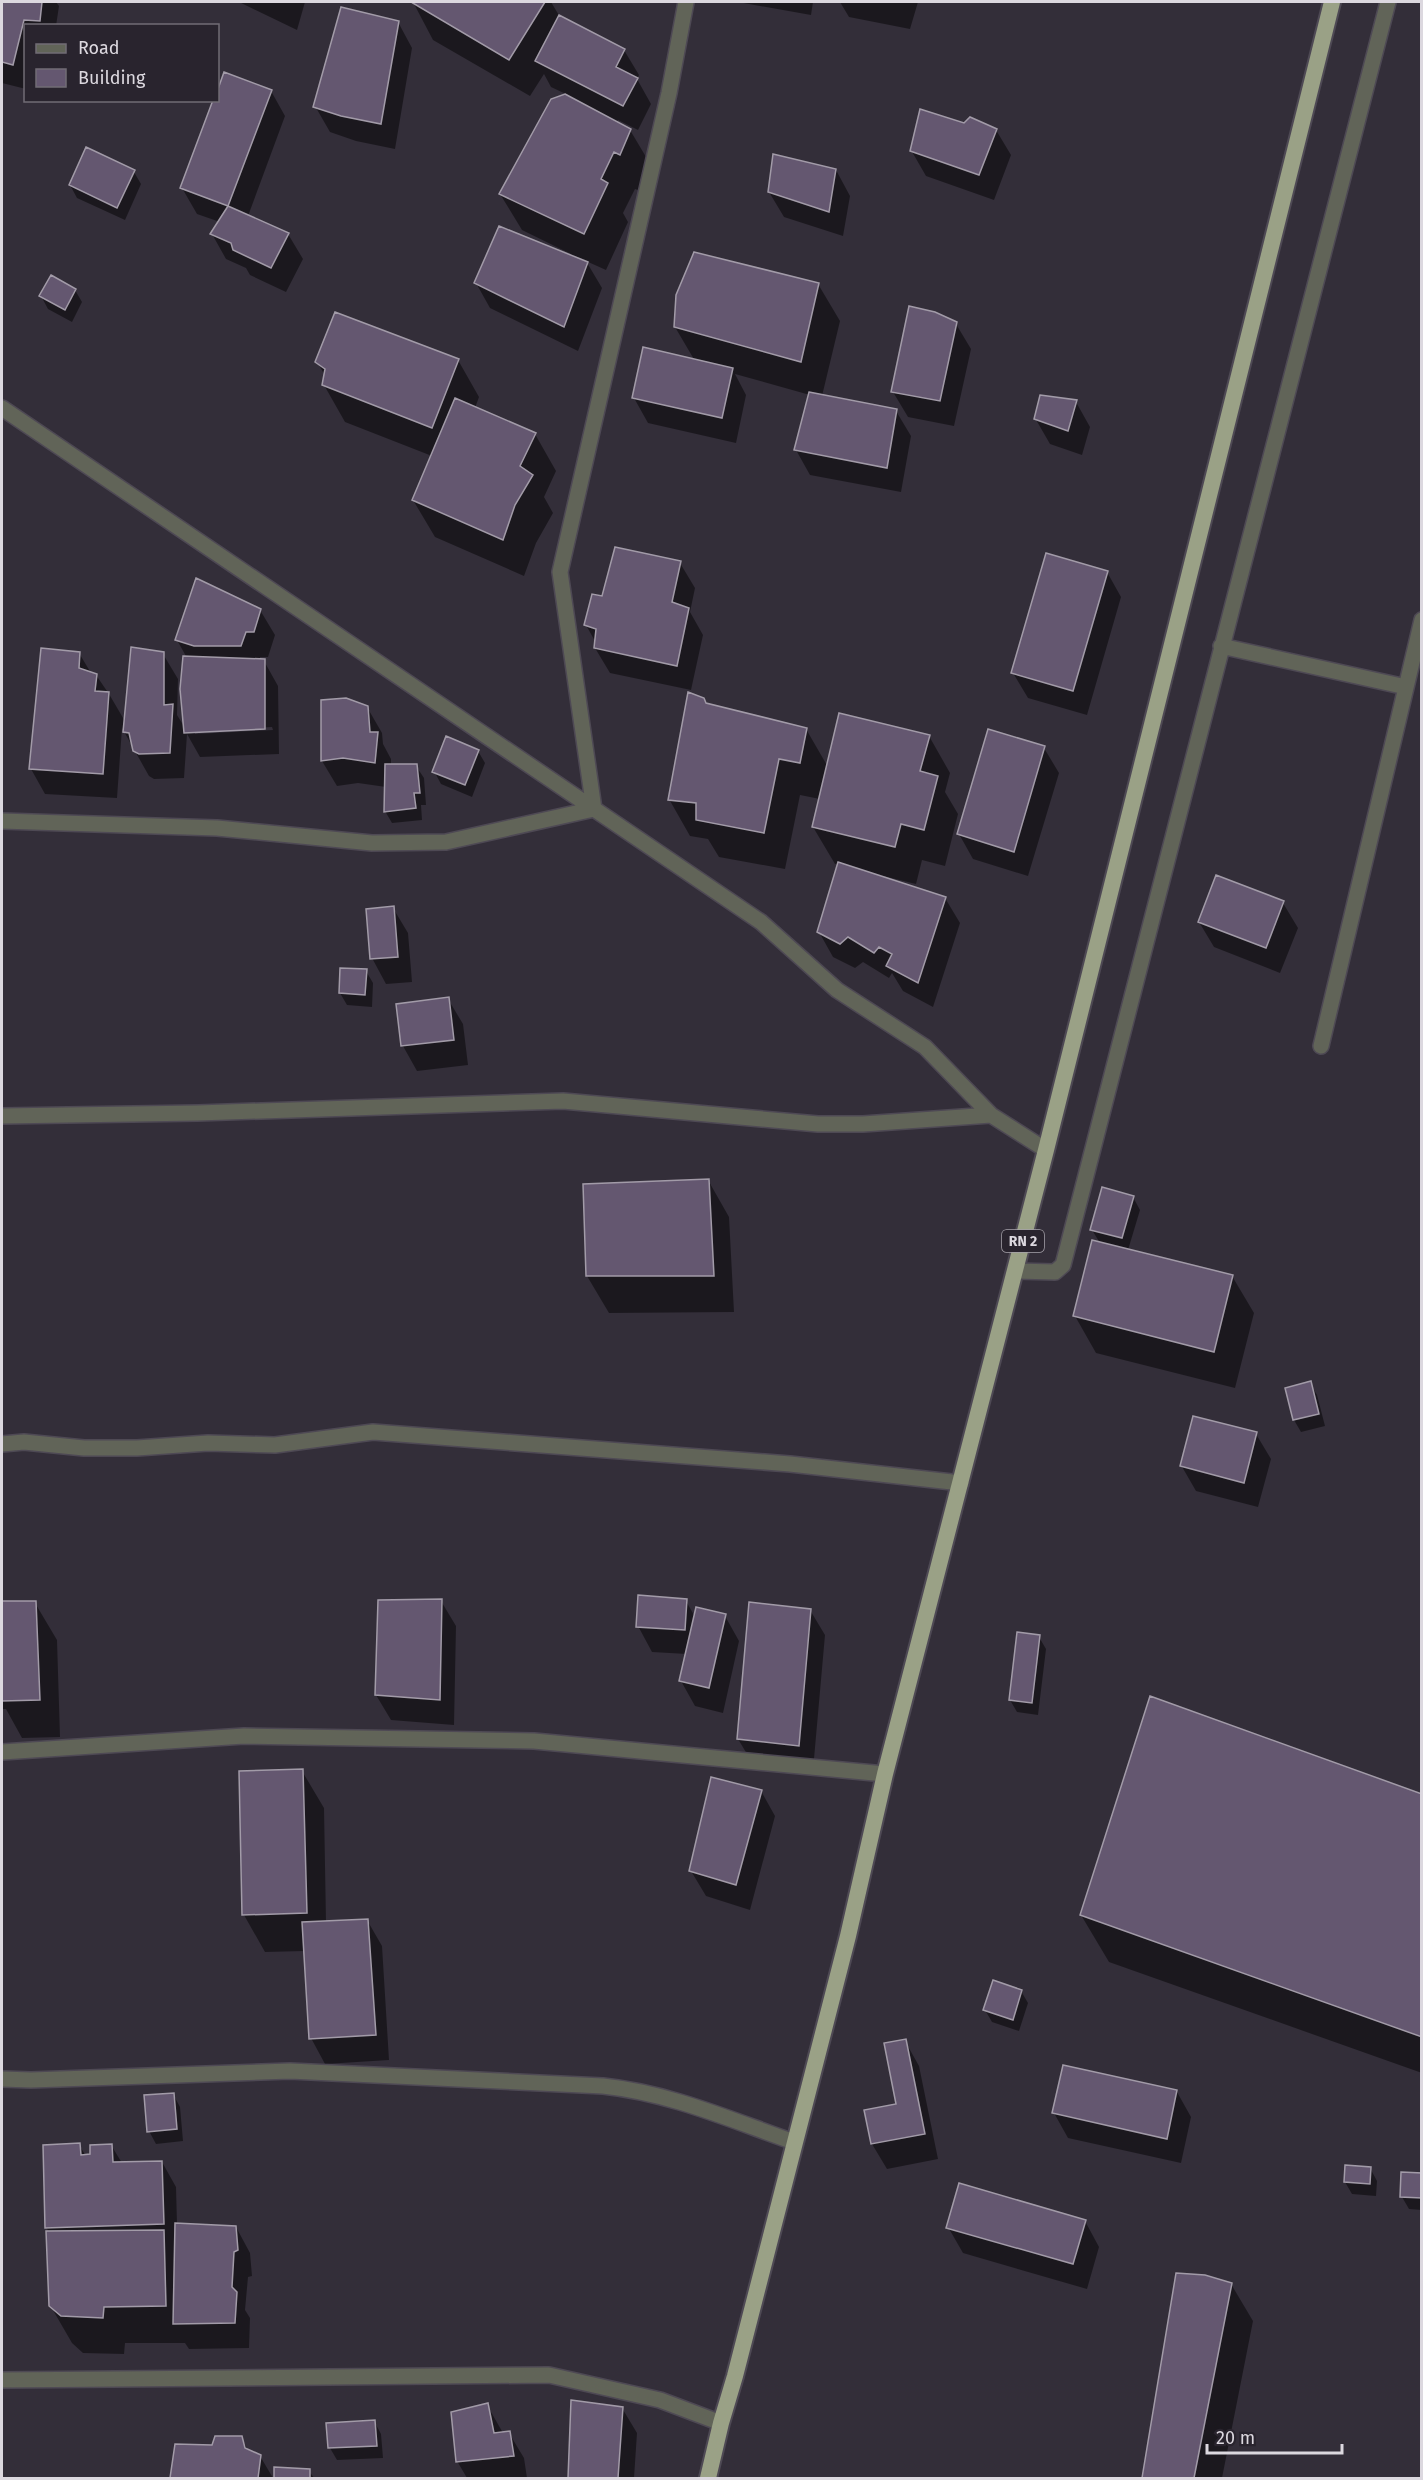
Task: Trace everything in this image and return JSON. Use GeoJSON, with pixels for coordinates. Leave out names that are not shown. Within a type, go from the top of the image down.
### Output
{"type":"FeatureCollection","features":[{"type":"Feature","properties":{"kind":"highway","name":"RN 2"},"geometry":{"type":"LineString","coordinates":[[708,2478],[720,2423],[735,2376],[848,1936],[885,1774],[1046,1150],[1332,2]]}},
{"type":"Feature","properties":{"kind":"street"},"geometry":{"type":"LineString","coordinates":[[594,809],[560,572],[666,105],[686,2]]}},
{"type":"Feature","properties":{"kind":"street"},"geometry":{"type":"LineString","coordinates":[[1015,1271],[1055,1272],[1063,1265],[1388,2]]}},
{"type":"Feature","properties":{"kind":"street"},"geometry":{"type":"LineString","coordinates":[[2,408],[761,922],[837,990],[925,1047],[991,1115],[1046,1150]]}},
{"type":"Feature","properties":{"kind":"street"},"geometry":{"type":"LineString","coordinates":[[1321,1046],[1422,620]]}},
{"type":"Feature","properties":{"kind":"street"},"geometry":{"type":"LineString","coordinates":[[1221,646],[1406,687]]}},
{"type":"Feature","properties":{"kind":"street"},"geometry":{"type":"LineString","coordinates":[[2,821],[217,828],[372,843],[446,842],[594,809]]}},
{"type":"Feature","properties":{"kind":"street"},"geometry":{"type":"LineString","coordinates":[[2,1116],[198,1113],[563,1101],[818,1125],[991,1115]]}},
{"type":"Feature","properties":{"kind":"street"},"geometry":{"type":"LineString","coordinates":[[2,1444],[24,1442],[84,1448],[137,1448],[208,1443],[275,1445],[373,1432],[790,1464],[961,1483]]}},
{"type":"Feature","properties":{"kind":"street"},"geometry":{"type":"LineString","coordinates":[[2,1752],[244,1736],[534,1741],[885,1774]]}},
{"type":"Feature","properties":{"kind":"street"},"geometry":{"type":"LineString","coordinates":[[2,2079],[31,2080],[290,2071],[603,2086],[638,2089],[678,2100],[794,2142]]}},
{"type":"Feature","properties":{"kind":"street"},"geometry":{"type":"LineString","coordinates":[[2,2380],[549,2375],[660,2400],[720,2423]]}},
{"type":"Feature","properties":{"kind":"building"},"geometry":{"type":"Polygon","coordinates":[[[2,2],[42,2],[40,21],[24,20],[13,65],[2,62],[2,2]]]}},
{"type":"Feature","properties":{"kind":"building"},"geometry":{"type":"Polygon","coordinates":[[[411,2],[545,2],[509,60],[411,2]]]}},
{"type":"Feature","properties":{"kind":"building"},"geometry":{"type":"Polygon","coordinates":[[[341,7],[399,21],[381,124],[341,116],[313,107],[341,7]]]}},
{"type":"Feature","properties":{"kind":"building"},"geometry":{"type":"Polygon","coordinates":[[[559,15],[625,49],[616,67],[638,78],[623,106],[535,61],[559,15]]]}},
{"type":"Feature","properties":{"kind":"building"},"geometry":{"type":"Polygon","coordinates":[[[224,72],[272,90],[228,206],[180,188],[212,102],[219,102],[219,86],[224,72]]]}},
{"type":"Feature","properties":{"kind":"building"},"geometry":{"type":"Polygon","coordinates":[[[565,94],[631,129],[620,155],[614,152],[601,179],[608,183],[584,234],[499,194],[551,99],[565,94]]]}},
{"type":"Feature","properties":{"kind":"building"},"geometry":{"type":"Polygon","coordinates":[[[920,109],[964,123],[970,117],[997,129],[979,175],[910,151],[920,109]]]}},
{"type":"Feature","properties":{"kind":"building"},"geometry":{"type":"Polygon","coordinates":[[[86,147],[135,170],[117,208],[69,185],[86,147]]]}},
{"type":"Feature","properties":{"kind":"building"},"geometry":{"type":"Polygon","coordinates":[[[773,154],[836,169],[829,212],[768,192],[773,154]]]}},
{"type":"Feature","properties":{"kind":"building"},"geometry":{"type":"Polygon","coordinates":[[[228,206],[289,233],[271,268],[233,250],[231,243],[210,234],[228,206]]]}},
{"type":"Feature","properties":{"kind":"building"},"geometry":{"type":"Polygon","coordinates":[[[499,226],[588,262],[564,327],[474,283],[499,226]]]}},
{"type":"Feature","properties":{"kind":"building"},"geometry":{"type":"Polygon","coordinates":[[[694,252],[819,283],[801,362],[674,327],[676,295],[694,252]]]}},
{"type":"Feature","properties":{"kind":"building"},"geometry":{"type":"Polygon","coordinates":[[[51,275],[76,289],[65,310],[39,296],[51,275]]]}},
{"type":"Feature","properties":{"kind":"building"},"geometry":{"type":"Polygon","coordinates":[[[909,306],[935,312],[957,322],[940,401],[891,392],[909,306]]]}},
{"type":"Feature","properties":{"kind":"building"},"geometry":{"type":"Polygon","coordinates":[[[335,312],[459,359],[432,428],[322,385],[325,369],[315,362],[335,312]]]}},
{"type":"Feature","properties":{"kind":"building"},"geometry":{"type":"Polygon","coordinates":[[[643,347],[733,368],[722,418],[632,398],[643,347]]]}},
{"type":"Feature","properties":{"kind":"building"},"geometry":{"type":"Polygon","coordinates":[[[809,392],[897,409],[887,468],[794,450],[809,392]]]}},
{"type":"Feature","properties":{"kind":"building"},"geometry":{"type":"Polygon","coordinates":[[[1040,395],[1077,400],[1068,431],[1034,419],[1040,395]]]}},
{"type":"Feature","properties":{"kind":"building"},"geometry":{"type":"Polygon","coordinates":[[[455,398],[536,433],[520,466],[533,475],[515,505],[503,540],[412,500],[455,398]]]}},
{"type":"Feature","properties":{"kind":"building"},"geometry":{"type":"Polygon","coordinates":[[[615,547],[681,561],[672,602],[689,608],[677,666],[594,648],[596,629],[584,625],[592,594],[602,596],[615,547]]]}},
{"type":"Feature","properties":{"kind":"building"},"geometry":{"type":"Polygon","coordinates":[[[1046,553],[1108,571],[1073,691],[1011,673],[1046,553]]]}},
{"type":"Feature","properties":{"kind":"building"},"geometry":{"type":"Polygon","coordinates":[[[196,578],[261,609],[254,632],[246,632],[241,646],[194,646],[175,640],[196,578]]]}},
{"type":"Feature","properties":{"kind":"building"},"geometry":{"type":"Polygon","coordinates":[[[131,647],[164,652],[164,705],[173,704],[170,753],[139,754],[133,751],[129,733],[123,732],[131,647]]]}},
{"type":"Feature","properties":{"kind":"building"},"geometry":{"type":"Polygon","coordinates":[[[41,648],[80,652],[79,668],[97,674],[95,691],[109,692],[103,774],[29,769],[41,648]]]}},
{"type":"Feature","properties":{"kind":"building"},"geometry":{"type":"Polygon","coordinates":[[[183,656],[265,659],[265,729],[184,733],[180,689],[183,656]]]}},
{"type":"Feature","properties":{"kind":"building"},"geometry":{"type":"Polygon","coordinates":[[[688,692],[704,698],[706,703],[807,728],[800,763],[779,759],[764,833],[696,820],[696,803],[668,800],[688,692]]]}},
{"type":"Feature","properties":{"kind":"building"},"geometry":{"type":"Polygon","coordinates":[[[346,698],[368,706],[370,732],[378,732],[375,763],[343,758],[321,761],[321,700],[346,698]]]}},
{"type":"Feature","properties":{"kind":"building"},"geometry":{"type":"Polygon","coordinates":[[[839,713],[930,735],[920,771],[938,776],[924,830],[901,824],[895,847],[812,827],[839,713]]]}},
{"type":"Feature","properties":{"kind":"building"},"geometry":{"type":"Polygon","coordinates":[[[988,729],[1045,746],[1014,852],[957,834],[988,729]]]}},
{"type":"Feature","properties":{"kind":"building"},"geometry":{"type":"Polygon","coordinates":[[[446,736],[479,750],[465,785],[432,772],[446,736]]]}},
{"type":"Feature","properties":{"kind":"building"},"geometry":{"type":"Polygon","coordinates":[[[385,764],[417,764],[420,793],[414,793],[416,808],[384,812],[385,764]]]}},
{"type":"Feature","properties":{"kind":"building"},"geometry":{"type":"Polygon","coordinates":[[[838,862],[946,897],[918,983],[886,966],[892,954],[879,947],[874,953],[848,937],[840,944],[817,932],[838,862]]]}},
{"type":"Feature","properties":{"kind":"building"},"geometry":{"type":"Polygon","coordinates":[[[1216,875],[1284,901],[1266,948],[1198,922],[1216,875]]]}},
{"type":"Feature","properties":{"kind":"building"},"geometry":{"type":"Polygon","coordinates":[[[394,906],[398,957],[370,959],[366,909],[394,906]]]}},
{"type":"Feature","properties":{"kind":"building"},"geometry":{"type":"Polygon","coordinates":[[[340,968],[367,969],[365,995],[339,993],[340,968]]]}},
{"type":"Feature","properties":{"kind":"building"},"geometry":{"type":"Polygon","coordinates":[[[449,997],[454,1040],[401,1046],[396,1004],[449,997]]]}},
{"type":"Feature","properties":{"kind":"building"},"geometry":{"type":"Polygon","coordinates":[[[709,1179],[714,1276],[586,1276],[583,1184],[709,1179]]]}},
{"type":"Feature","properties":{"kind":"building"},"geometry":{"type":"Polygon","coordinates":[[[1102,1187],[1134,1196],[1122,1238],[1090,1230],[1102,1187]]]}},
{"type":"Feature","properties":{"kind":"building"},"geometry":{"type":"Polygon","coordinates":[[[1092,1240],[1233,1275],[1214,1352],[1073,1316],[1092,1240]]]}},
{"type":"Feature","properties":{"kind":"building"},"geometry":{"type":"Polygon","coordinates":[[[1311,1381],[1319,1414],[1293,1420],[1285,1388],[1311,1381]]]}},
{"type":"Feature","properties":{"kind":"building"},"geometry":{"type":"Polygon","coordinates":[[[1193,1416],[1257,1432],[1244,1483],[1180,1466],[1193,1416]]]}},
{"type":"Feature","properties":{"kind":"building"},"geometry":{"type":"Polygon","coordinates":[[[638,1595],[687,1599],[685,1630],[636,1627],[638,1595]]]}},
{"type":"Feature","properties":{"kind":"building"},"geometry":{"type":"Polygon","coordinates":[[[442,1599],[440,1700],[375,1695],[378,1600],[442,1599]]]}},
{"type":"Feature","properties":{"kind":"building"},"geometry":{"type":"Polygon","coordinates":[[[2,1601],[36,1601],[40,1700],[2,1701],[2,1601]]]}},
{"type":"Feature","properties":{"kind":"building"},"geometry":{"type":"Polygon","coordinates":[[[749,1602],[811,1609],[799,1746],[737,1739],[749,1602]]]}},
{"type":"Feature","properties":{"kind":"building"},"geometry":{"type":"Polygon","coordinates":[[[696,1607],[726,1614],[709,1688],[679,1681],[696,1607]]]}},
{"type":"Feature","properties":{"kind":"building"},"geometry":{"type":"Polygon","coordinates":[[[1017,1632],[1040,1635],[1032,1703],[1009,1700],[1017,1632]]]}},
{"type":"Feature","properties":{"kind":"building"},"geometry":{"type":"Polygon","coordinates":[[[1150,1696],[1422,1794],[1422,2037],[1080,1915],[1150,1696]]]}},
{"type":"Feature","properties":{"kind":"building"},"geometry":{"type":"Polygon","coordinates":[[[303,1769],[307,1913],[242,1915],[239,1771],[303,1769]]]}},
{"type":"Feature","properties":{"kind":"building"},"geometry":{"type":"Polygon","coordinates":[[[711,1777],[762,1790],[736,1885],[689,1871],[711,1777]]]}},
{"type":"Feature","properties":{"kind":"building"},"geometry":{"type":"Polygon","coordinates":[[[368,1919],[376,2035],[309,2039],[302,1922],[368,1919]]]}},
{"type":"Feature","properties":{"kind":"building"},"geometry":{"type":"Polygon","coordinates":[[[993,1980],[1022,1990],[1013,2020],[983,2010],[993,1980]]]}},
{"type":"Feature","properties":{"kind":"building"},"geometry":{"type":"Polygon","coordinates":[[[906,2039],[925,2134],[871,2144],[864,2110],[896,2104],[884,2043],[906,2039]]]}},
{"type":"Feature","properties":{"kind":"building"},"geometry":{"type":"Polygon","coordinates":[[[1063,2065],[1177,2090],[1167,2139],[1052,2113],[1063,2065]]]}},
{"type":"Feature","properties":{"kind":"building"},"geometry":{"type":"Polygon","coordinates":[[[174,2093],[177,2129],[147,2132],[144,2095],[174,2093]]]}},
{"type":"Feature","properties":{"kind":"building"},"geometry":{"type":"Polygon","coordinates":[[[80,2143],[81,2155],[90,2154],[90,2145],[112,2144],[113,2162],[162,2161],[164,2224],[45,2228],[43,2145],[80,2143]]]}},
{"type":"Feature","properties":{"kind":"building"},"geometry":{"type":"Polygon","coordinates":[[[1345,2165],[1371,2167],[1370,2184],[1344,2182],[1345,2165]]]}},
{"type":"Feature","properties":{"kind":"building"},"geometry":{"type":"Polygon","coordinates":[[[1401,2172],[1422,2173],[1422,2198],[1400,2197],[1401,2172]]]}},
{"type":"Feature","properties":{"kind":"building"},"geometry":{"type":"Polygon","coordinates":[[[959,2183],[1086,2220],[1073,2264],[946,2228],[959,2183]]]}},
{"type":"Feature","properties":{"kind":"building"},"geometry":{"type":"Polygon","coordinates":[[[175,2223],[236,2226],[238,2250],[234,2252],[232,2287],[237,2292],[235,2323],[173,2324],[175,2223]]]}},
{"type":"Feature","properties":{"kind":"building"},"geometry":{"type":"Polygon","coordinates":[[[164,2230],[166,2306],[104,2307],[103,2318],[61,2316],[49,2306],[46,2231],[164,2230]]]}},
{"type":"Feature","properties":{"kind":"building"},"geometry":{"type":"Polygon","coordinates":[[[1176,2273],[1205,2275],[1232,2283],[1194,2478],[1142,2478],[1176,2273]]]}},
{"type":"Feature","properties":{"kind":"building"},"geometry":{"type":"Polygon","coordinates":[[[571,2400],[623,2407],[618,2478],[568,2478],[571,2400]]]}},
{"type":"Feature","properties":{"kind":"building"},"geometry":{"type":"Polygon","coordinates":[[[488,2403],[494,2433],[510,2431],[514,2456],[456,2462],[451,2412],[488,2403]]]}},
{"type":"Feature","properties":{"kind":"building"},"geometry":{"type":"Polygon","coordinates":[[[375,2420],[377,2446],[328,2448],[326,2423],[375,2420]]]}},
{"type":"Feature","properties":{"kind":"building"},"geometry":{"type":"Polygon","coordinates":[[[215,2436],[242,2436],[245,2448],[261,2455],[258,2478],[170,2478],[175,2444],[212,2445],[215,2436]]]}},
{"type":"Feature","properties":{"kind":"building"},"geometry":{"type":"Polygon","coordinates":[[[274,2467],[310,2469],[310,2478],[274,2478],[274,2467]]]}}]}
